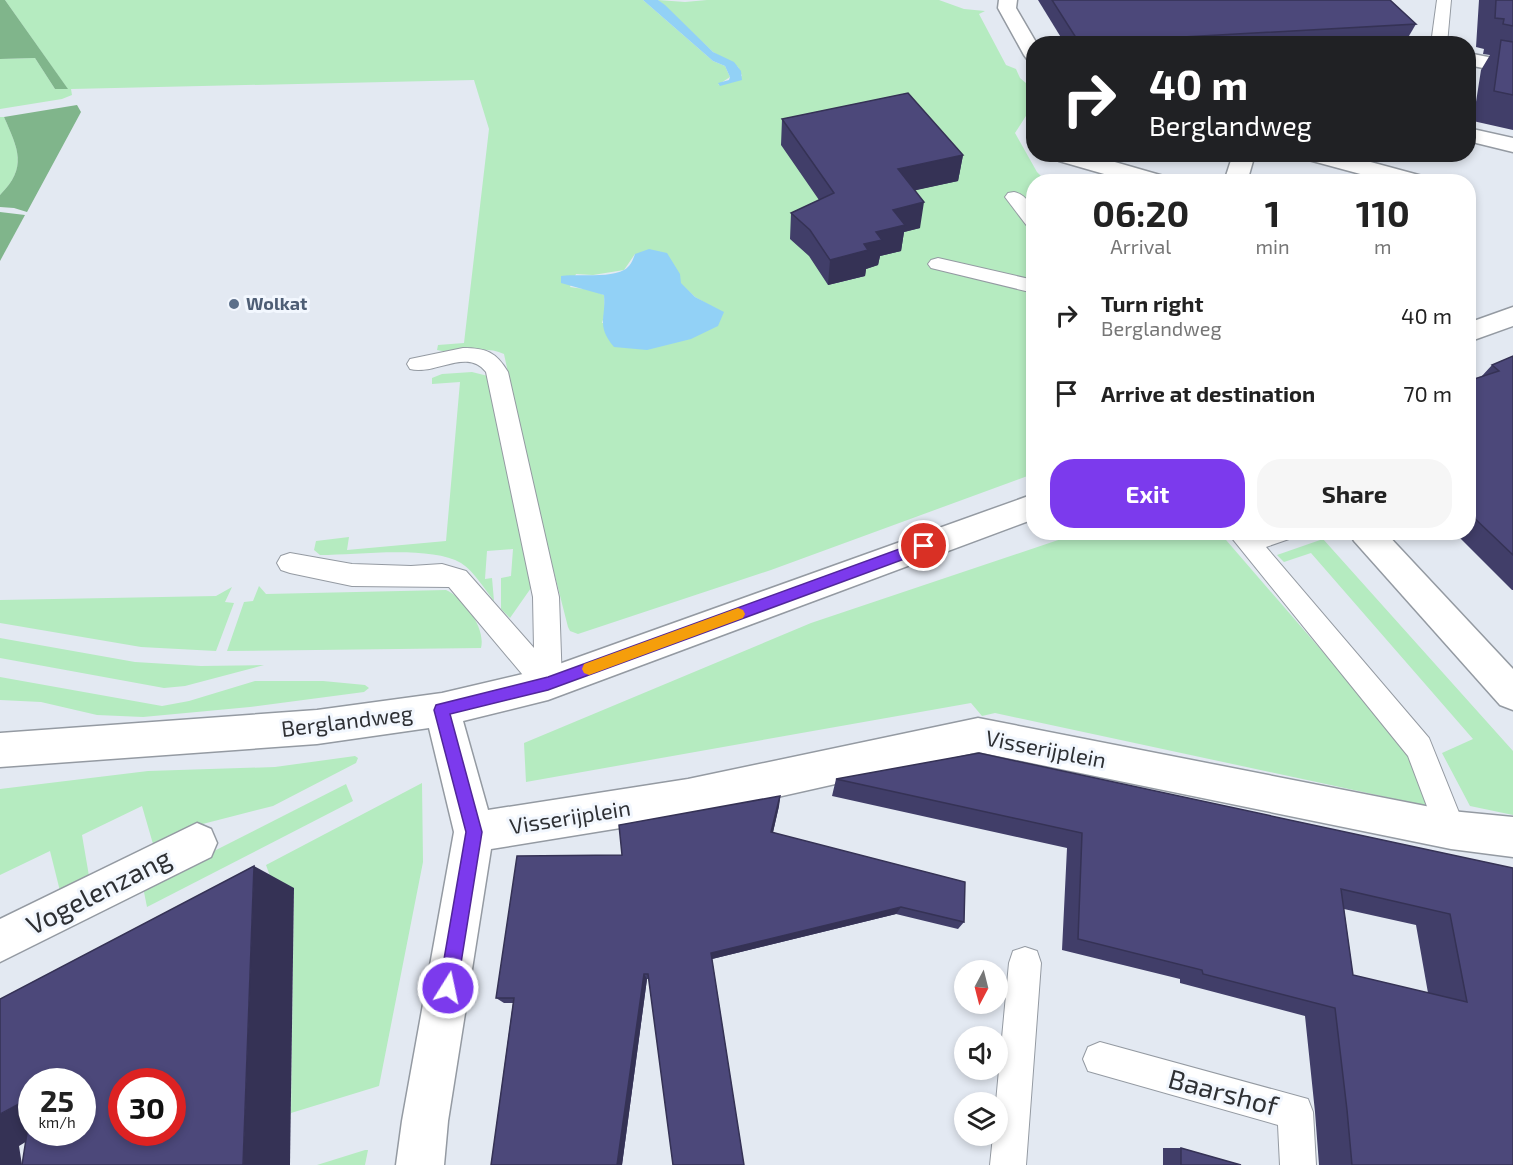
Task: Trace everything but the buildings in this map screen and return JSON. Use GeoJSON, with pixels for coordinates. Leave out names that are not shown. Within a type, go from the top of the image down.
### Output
{"type":"FeatureCollection","features":[{"type":"Feature","properties":{"kind":"street"},"geometry":{"type":"LineString","coordinates":[[1008,0],[1007,8],[1026,41]]}},
{"type":"Feature","properties":{"kind":"street"},"geometry":{"type":"LineString","coordinates":[[1476,61],[1513,68]]}},
{"type":"Feature","properties":{"kind":"street"},"geometry":{"type":"LineString","coordinates":[[1476,136],[1513,145]]}},
{"type":"Feature","properties":{"kind":"street"},"geometry":{"type":"LineString","coordinates":[[1088,162],[1131,174]]}},
{"type":"Feature","properties":{"kind":"street"},"geometry":{"type":"LineString","coordinates":[[1343,162],[1388,174]]}},
{"type":"Feature","properties":{"kind":"street"},"geometry":{"type":"LineString","coordinates":[[1476,330],[1513,315]]}},
{"type":"Feature","properties":{"kind":"street","name":"Berglandweg"},"geometry":{"type":"LineString","coordinates":[[8,749],[317,727],[442,710],[548,684],[1026,509]]}},
{"type":"Feature","properties":{"kind":"street"},"geometry":{"type":"LineString","coordinates":[[1372,540],[1510,688]]}},
{"type":"Feature","properties":{"kind":"street"},"geometry":{"type":"LineString","coordinates":[[420,1165],[425,1121],[474,832],[442,710]]}},
{"type":"Feature","properties":{"kind":"street","name":"Visserijplein"},"geometry":{"type":"LineString","coordinates":[[474,832],[688,798],[978,735],[1451,830],[1513,837]]}},
{"type":"Feature","properties":{"kind":"street","name":"Vogelenzang"},"geometry":{"type":"LineString","coordinates":[[0,941],[197,843]]}},
{"type":"Feature","properties":{"kind":"lane"},"geometry":{"type":"LineString","coordinates":[[1440,36],[1444,0]]}},
{"type":"Feature","properties":{"kind":"lane"},"geometry":{"type":"LineString","coordinates":[[1014,197],[1026,212]]}},
{"type":"Feature","properties":{"kind":"lane"},"geometry":{"type":"LineString","coordinates":[[938,264],[1026,285]]}},
{"type":"Feature","properties":{"kind":"lane"},"geometry":{"type":"LineString","coordinates":[[418,364],[446,356],[460,355],[485,359],[497,372],[546,597],[548,684]]}},
{"type":"Feature","properties":{"kind":"lane"},"geometry":{"type":"LineString","coordinates":[[1246,540],[1419,748],[1451,830]]}},
{"type":"Feature","properties":{"kind":"lane"},"geometry":{"type":"LineString","coordinates":[[290,563],[352,574],[411,577],[442,575],[457,579],[470,591],[548,684]]}},
{"type":"Feature","properties":{"kind":"lane"},"geometry":{"type":"LineString","coordinates":[[1008,1165],[1025,963]]}},
{"type":"Feature","properties":{"kind":"lane","name":"Baarshof"},"geometry":{"type":"LineString","coordinates":[[1100,1059],[1295,1112],[1299,1165]]}},
{"type":"Feature","properties":{"kind":"green space"},"geometry":{"type":"Polygon","coordinates":[[[0,0],[5,0],[68,89],[55,89],[35,58],[0,59],[0,0]]]}},
{"type":"Feature","properties":{"kind":"green space"},"geometry":{"type":"Polygon","coordinates":[[[5,0],[643,0],[713,61],[725,66],[730,77],[718,85],[742,76],[738,67],[713,52],[658,0],[685,2],[707,0],[939,0],[964,9],[985,11],[979,14],[1006,65],[1016,69],[1020,78],[1026,83],[1026,116],[1015,133],[1026,152],[1026,162],[1031,162],[1039,174],[1026,174],[1026,477],[771,570],[578,634],[570,631],[533,490],[504,354],[487,350],[454,352],[437,350],[438,345],[464,343],[489,129],[474,80],[71,89],[72,95],[62,99],[0,109],[0,59],[35,58],[55,89],[67,88],[5,0]],[[908,213],[828,285],[865,276],[861,270],[889,235],[919,228],[908,213]],[[635,254],[624,270],[593,275],[576,274],[570,287],[591,290],[604,295],[605,313],[602,323],[723,313],[695,297],[680,283],[635,254]]]}},
{"type":"Feature","properties":{"kind":"green space"},"geometry":{"type":"Polygon","coordinates":[[[77,105],[81,112],[27,212],[0,207],[0,195],[14,176],[18,158],[4,117],[77,105]]]}},
{"type":"Feature","properties":{"kind":"green space"},"geometry":{"type":"Polygon","coordinates":[[[0,117],[4,117],[9,128],[18,158],[14,176],[0,195],[0,117]]]}},
{"type":"Feature","properties":{"kind":"green space"},"geometry":{"type":"Polygon","coordinates":[[[0,212],[25,215],[0,261],[0,212]]]}},
{"type":"Feature","properties":{"kind":"green space"},"geometry":{"type":"Polygon","coordinates":[[[472,372],[488,376],[531,588],[510,618],[501,609],[501,578],[511,576],[513,549],[487,551],[485,579],[492,578],[494,601],[470,571],[461,563],[448,557],[393,552],[320,555],[314,550],[316,541],[349,537],[347,550],[446,541],[460,382],[432,384],[432,378],[442,374],[472,372]]]}},
{"type":"Feature","properties":{"kind":"green space"},"geometry":{"type":"Polygon","coordinates":[[[1058,540],[1226,540],[1405,747],[1428,806],[995,713],[982,716],[971,703],[526,782],[524,743],[811,623],[1058,540]]]}},
{"type":"Feature","properties":{"kind":"green space"},"geometry":{"type":"Polygon","coordinates":[[[1324,540],[1513,751],[1513,815],[1470,806],[1442,753],[1473,739],[1311,553],[1284,562],[1277,555],[1324,540]]]}},
{"type":"Feature","properties":{"kind":"green space"},"geometry":{"type":"Polygon","coordinates":[[[259,586],[266,594],[446,590],[460,600],[472,614],[480,632],[481,648],[227,651],[244,602],[253,601],[259,586]]]}},
{"type":"Feature","properties":{"kind":"green space"},"geometry":{"type":"Polygon","coordinates":[[[232,587],[225,602],[234,603],[216,651],[141,647],[0,623],[0,600],[216,596],[232,587]]]}},
{"type":"Feature","properties":{"kind":"green space"},"geometry":{"type":"Polygon","coordinates":[[[0,638],[135,662],[201,666],[264,665],[185,686],[164,688],[0,658],[0,638]]]}},
{"type":"Feature","properties":{"kind":"green space"},"geometry":{"type":"Polygon","coordinates":[[[0,677],[162,706],[189,701],[255,681],[323,681],[365,685],[369,688],[364,692],[250,707],[143,717],[97,715],[41,702],[0,700],[0,677]]]}},
{"type":"Feature","properties":{"kind":"green space"},"geometry":{"type":"Polygon","coordinates":[[[355,756],[358,758],[356,763],[273,806],[191,827],[153,844],[142,806],[82,835],[89,876],[60,891],[50,851],[0,875],[0,789],[148,771],[275,767],[355,756]]]}},
{"type":"Feature","properties":{"kind":"green space"},"geometry":{"type":"Polygon","coordinates":[[[422,783],[423,862],[379,1086],[291,1113],[294,889],[271,879],[266,865],[422,783]]]}},
{"type":"Feature","properties":{"kind":"green space"},"geometry":{"type":"Polygon","coordinates":[[[346,784],[353,801],[147,907],[143,887],[346,784]]]}},
{"type":"Feature","properties":{"kind":"green space"},"geometry":{"type":"Polygon","coordinates":[[[368,1150],[365,1165],[317,1165],[368,1150]]]}},
{"type":"Feature","properties":{"kind":"water"},"geometry":{"type":"Polygon","coordinates":[[[643,0],[658,0],[665,5],[713,52],[734,62],[741,71],[742,80],[720,86],[718,83],[729,80],[730,77],[725,66],[713,61],[643,0]]]}},
{"type":"Feature","properties":{"kind":"water"},"geometry":{"type":"Polygon","coordinates":[[[649,249],[667,253],[680,274],[681,283],[695,297],[724,312],[718,326],[691,339],[647,350],[614,347],[603,327],[604,295],[561,283],[561,276],[602,275],[618,272],[628,267],[635,254],[649,249]]]}},
{"type":"Feature","properties":{"kind":"slow traffic"},"geometry":{"type":"LineString","coordinates":[[589,669],[738,614]]}},
{"type":"Feature","properties":{"kind":"place","name":"Wolkat"},"geometry":{"type":"Point","coordinates":[234,304]}},
{"type":"Feature","properties":{"kind":"route"},"geometry":{"type":"LineString","coordinates":[[448,988],[474,832],[442,710],[548,684],[924,546]]}}]}
